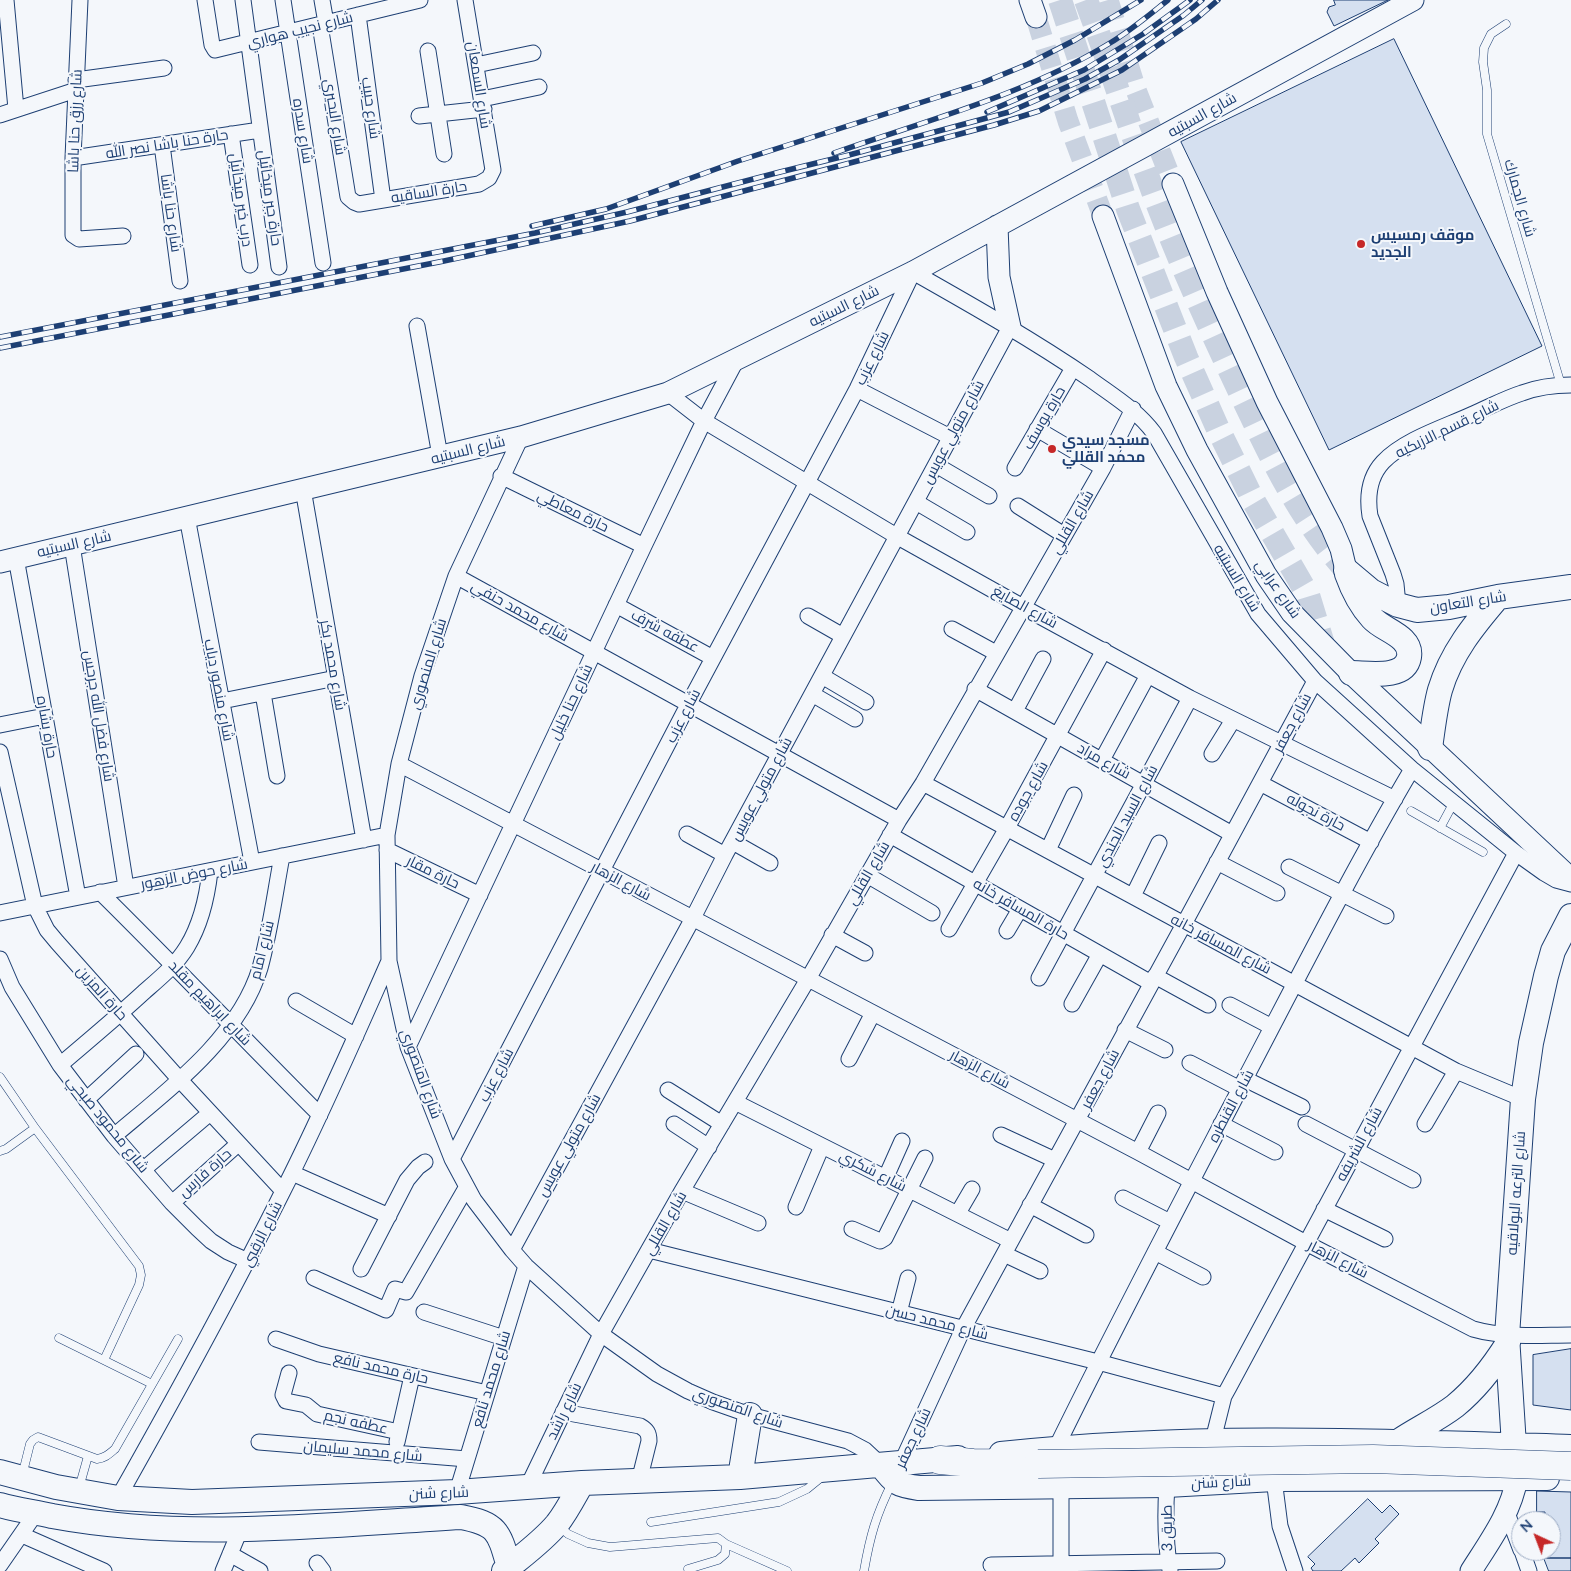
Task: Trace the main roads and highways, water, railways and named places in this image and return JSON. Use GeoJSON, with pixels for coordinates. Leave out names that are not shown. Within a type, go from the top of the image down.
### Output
{"type":"FeatureCollection","features":[{"type":"Feature","properties":{"kind":"highway"},"geometry":{"type":"LineString","coordinates":[[940,1460],[981,1464],[1047,1456],[1373,1459],[1571,1466]]}},
{"type":"Feature","properties":{"kind":"main road","name":"شارع التعاون"},"geometry":{"type":"LineString","coordinates":[[1351,673],[1390,673],[1400,670],[1408,662],[1410,651],[1404,641],[1374,620],[1361,605],[1352,588],[1346,570],[1371,591],[1398,605],[1417,610],[1449,607],[1498,597],[1571,587]]}},
{"type":"Feature","properties":{"kind":"main road"},"geometry":{"type":"LineString","coordinates":[[1430,748],[1440,690],[1448,668],[1472,628],[1498,597]]}},
{"type":"Feature","properties":{"kind":"main road","name":"شارع الترعه البولاقيه"},"geometry":{"type":"LineString","coordinates":[[1516,1478],[1507,1339],[1523,1099],[1531,1043],[1546,976],[1553,951],[1571,916]]}},
{"type":"Feature","properties":{"kind":"main road"},"geometry":{"type":"LineString","coordinates":[[1399,1441],[1437,1418],[1471,1391],[1491,1369],[1507,1339]]}},
{"type":"Feature","properties":{"kind":"main road"},"geometry":{"type":"LineString","coordinates":[[740,1477],[750,1414]]}},
{"type":"Feature","properties":{"kind":"main road"},"geometry":{"type":"LineString","coordinates":[[1047,1456],[1213,1440],[1399,1441],[1571,1446]]}},
{"type":"Feature","properties":{"kind":"main road","name":"شارع شنن"},"geometry":{"type":"LineString","coordinates":[[11,1475],[78,1492],[118,1498],[192,1502],[457,1492],[582,1483],[740,1477],[830,1470],[892,1470],[940,1460]]}},
{"type":"Feature","properties":{"kind":"main road","name":"شارع شنن"},"geometry":{"type":"LineString","coordinates":[[892,1470],[904,1486],[919,1488],[1167,1485],[1274,1479],[1571,1478]]}},
{"type":"Feature","properties":{"kind":"main road"},"geometry":{"type":"LineString","coordinates":[[495,1490],[491,1526],[499,1536],[507,1570],[556,1524],[582,1483]]}},
{"type":"Feature","properties":{"kind":"main road","name":"شارع شنن"},"geometry":{"type":"LineString","coordinates":[[0,1504],[36,1513],[132,1528],[240,1530],[460,1517],[478,1520],[491,1526]]}},
{"type":"Feature","properties":{"kind":"tunnel"},"geometry":{"type":"LineString","coordinates":[[1060,0],[1128,209],[1186,357],[1218,429],[1253,500],[1308,595],[1323,644]]}},
{"type":"Feature","properties":{"kind":"tunnel"},"geometry":{"type":"LineString","coordinates":[[1086,0],[1154,194],[1206,318],[1274,462],[1314,529],[1346,570]]}},
{"type":"Feature","properties":{"kind":"tunnel"},"geometry":{"type":"LineString","coordinates":[[1108,0],[1136,90],[1173,184]]}},
{"type":"Feature","properties":{"kind":"tunnel"},"geometry":{"type":"LineString","coordinates":[[1036,17],[1068,121],[1103,216]]}},
{"type":"Feature","properties":{"kind":"railway"},"geometry":{"type":"LineString","coordinates":[[532,226],[606,209],[738,161],[982,83],[1028,64],[1075,40],[1141,0]]}},
{"type":"Feature","properties":{"kind":"railway"},"geometry":{"type":"LineString","coordinates":[[834,153],[975,105],[1044,77],[1110,43],[1168,0]]}},
{"type":"Feature","properties":{"kind":"railway"},"geometry":{"type":"LineString","coordinates":[[987,112],[1084,70],[1143,34],[1190,0]]}},
{"type":"Feature","properties":{"kind":"railway"},"geometry":{"type":"LineString","coordinates":[[0,337],[535,233],[627,212],[1009,112],[1085,79],[1119,60],[1184,15],[1202,0]]}},
{"type":"Feature","properties":{"kind":"railway"},"geometry":{"type":"LineString","coordinates":[[0,348],[444,261],[630,221],[994,125],[1039,111],[1122,70],[1196,19],[1218,0]]}},
{"type":"Feature","properties":{"kind":"place","name":"موقف رمسيس الجديد"},"geometry":{"type":"Point","coordinates":[1361,244]}},
{"type":"Feature","properties":{"kind":"place","name":"مسجد سيدي محمد القللي"},"geometry":{"type":"Point","coordinates":[1052,449]}}]}
